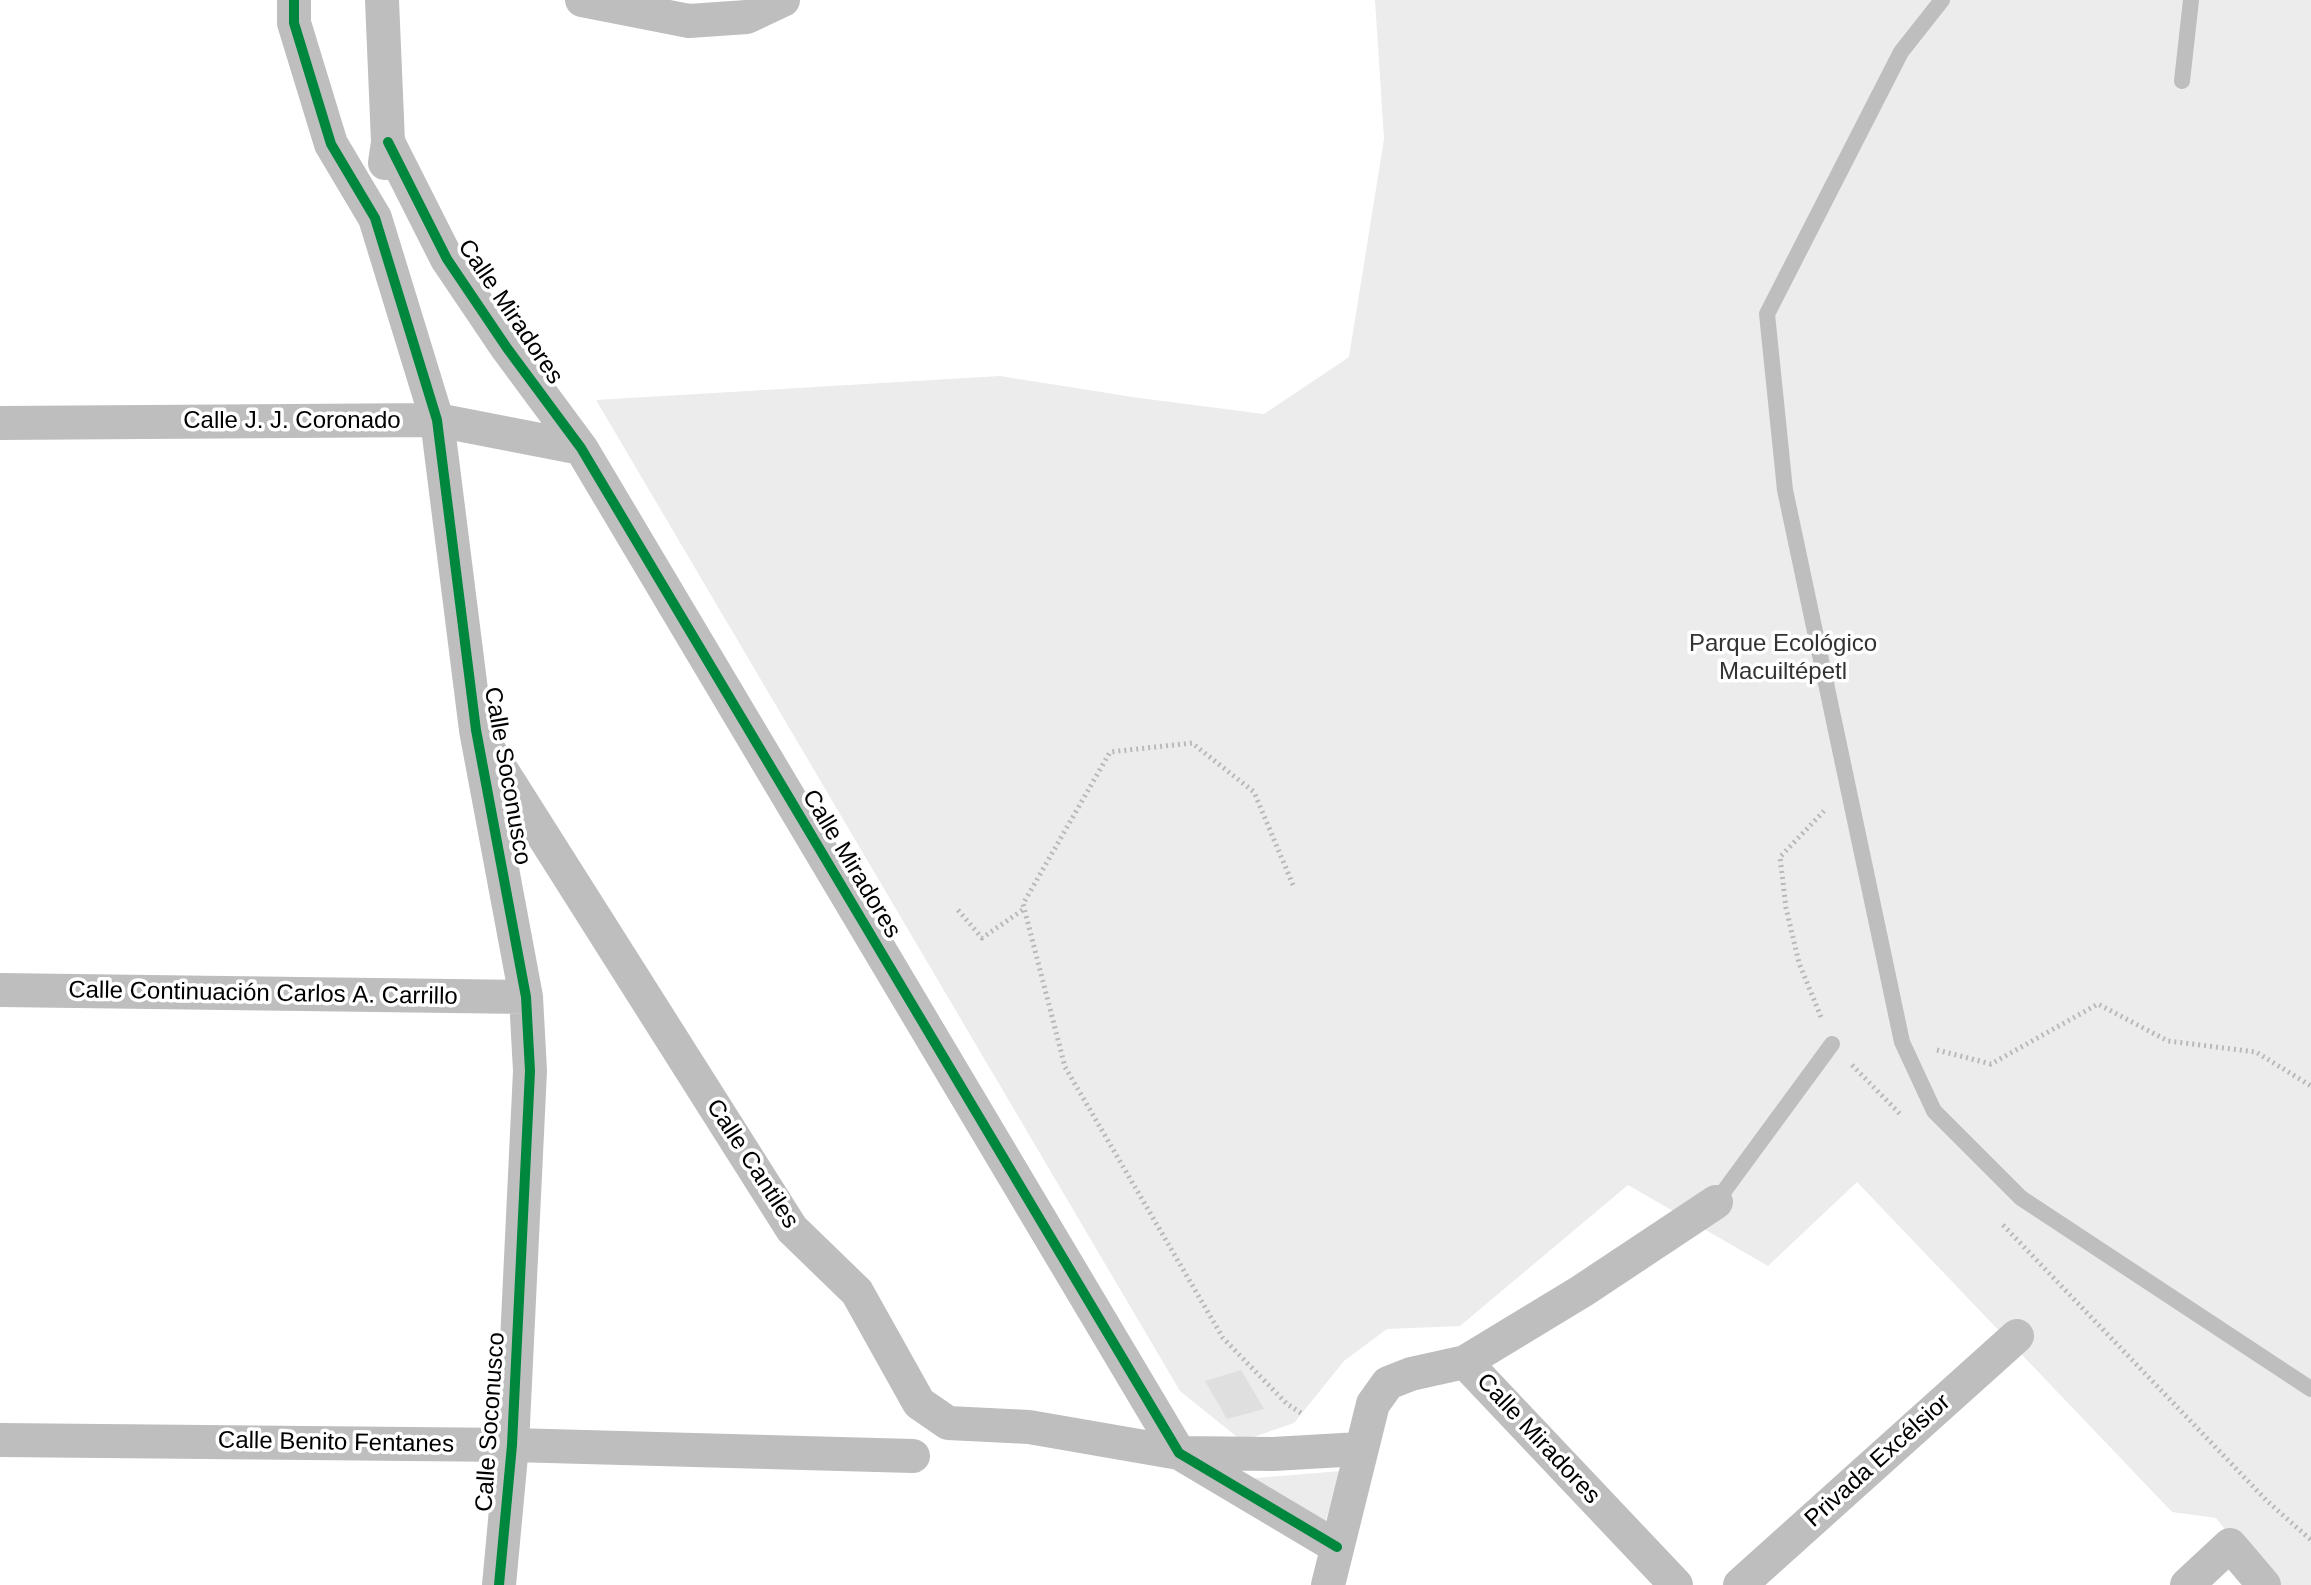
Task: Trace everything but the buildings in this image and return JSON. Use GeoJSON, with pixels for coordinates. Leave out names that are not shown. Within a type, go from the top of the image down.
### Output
{"type":"FeatureCollection","features":[{"type":"Feature","properties":{"kind":"street","name":"Calle Soconusco"},"geometry":{"type":"LineString","coordinates":[[294,0],[294,23],[331,144],[375,218],[437,420],[476,730],[526,997],[530,1071],[512,1445],[499,1585]]}},
{"type":"Feature","properties":{"kind":"street","name":"Calle Soconusco"},"geometry":{"type":"LineString","coordinates":[[375,218],[388,142],[382,0]]}},
{"type":"Feature","properties":{"kind":"street"},"geometry":{"type":"LineString","coordinates":[[582,0],[689,21],[747,17],[783,0]]}},
{"type":"Feature","properties":{"kind":"street","name":"Calle Miradores"},"geometry":{"type":"LineString","coordinates":[[388,142],[447,259],[507,348],[581,448],[1179,1453],[1337,1547]]}},
{"type":"Feature","properties":{"kind":"street","name":"Calle J. J. Coronado"},"geometry":{"type":"LineString","coordinates":[[0,423],[437,420],[581,448]]}},
{"type":"Feature","properties":{"kind":"street","name":"Calle Cantiles"},"geometry":{"type":"LineString","coordinates":[[476,730],[792,1229],[857,1292],[919,1403],[948,1423],[1029,1427],[1179,1453]]}},
{"type":"Feature","properties":{"kind":"street","name":"Calle Continuación Carlos A. Carrillo"},"geometry":{"type":"LineString","coordinates":[[0,990],[526,997]]}},
{"type":"Feature","properties":{"kind":"street"},"geometry":{"type":"LineString","coordinates":[[1465,1362],[1582,1291],[1716,1202]]}},
{"type":"Feature","properties":{"kind":"street","name":"Privada Excélsior"},"geometry":{"type":"LineString","coordinates":[[1740,1585],[2017,1336]]}},
{"type":"Feature","properties":{"kind":"street","name":"Calle Miradores"},"geometry":{"type":"LineString","coordinates":[[1360,1449],[1373,1404],[1388,1383],[1411,1374],[1465,1362],[1676,1585]]}},
{"type":"Feature","properties":{"kind":"street","name":"Calle Benito Fentanes"},"geometry":{"type":"LineString","coordinates":[[0,1440],[512,1445],[913,1456]]}},
{"type":"Feature","properties":{"kind":"street"},"geometry":{"type":"LineString","coordinates":[[1179,1453],[1273,1454],[1360,1449],[1328,1585]]}},
{"type":"Feature","properties":{"kind":"street"},"geometry":{"type":"LineString","coordinates":[[2187,1585],[2230,1545],[2264,1585]]}},
{"type":"Feature","properties":{"kind":"lane"},"geometry":{"type":"LineString","coordinates":[[1942,0],[1901,52],[1767,314],[1785,490],[1902,1042],[1934,1111],[2021,1198],[2311,1389]]}},
{"type":"Feature","properties":{"kind":"lane"},"geometry":{"type":"LineString","coordinates":[[2182,81],[2191,0]]}},
{"type":"Feature","properties":{"kind":"lane"},"geometry":{"type":"LineString","coordinates":[[1716,1202],[1832,1044]]}},
{"type":"Feature","properties":{"kind":"path"},"geometry":{"type":"LineString","coordinates":[[1293,885],[1254,792],[1192,743],[1110,752],[1023,904],[1065,1067],[1223,1338],[1287,1404],[1360,1449]]}},
{"type":"Feature","properties":{"kind":"path"},"geometry":{"type":"LineString","coordinates":[[958,910],[982,938],[1024,909]]}},
{"type":"Feature","properties":{"kind":"path"},"geometry":{"type":"LineString","coordinates":[[1902,1042],[1991,1064],[2098,1004],[2168,1041],[2256,1052],[2311,1086]]}},
{"type":"Feature","properties":{"kind":"green space","name":"Parque Ecológico Macuiltépetl"},"geometry":{"type":"Polygon","coordinates":[[[1375,0],[2311,0],[2311,1585],[2269,1585],[2216,1518],[2172,1512],[1857,1182],[1768,1266],[1628,1185],[1460,1326],[1387,1329],[1344,1361],[1294,1423],[1242,1441],[1180,1391],[596,400],[1000,376],[1264,414],[1349,357],[1384,139],[1375,0]]]}},
{"type":"Feature","properties":{"kind":"green space"},"geometry":{"type":"Polygon","coordinates":[[[1341,1471],[1325,1523],[1244,1479],[1341,1471]]]}},
{"type":"Feature","properties":{"kind":"cycle path"},"geometry":{"type":"LineString","coordinates":[[294,0],[294,23],[331,144],[375,218],[437,420],[476,730],[526,997],[530,1071],[512,1445],[499,1585]]}},
{"type":"Feature","properties":{"kind":"cycle path"},"geometry":{"type":"LineString","coordinates":[[388,142],[447,259],[507,348],[581,448],[1179,1453],[1337,1547]]}}]}
